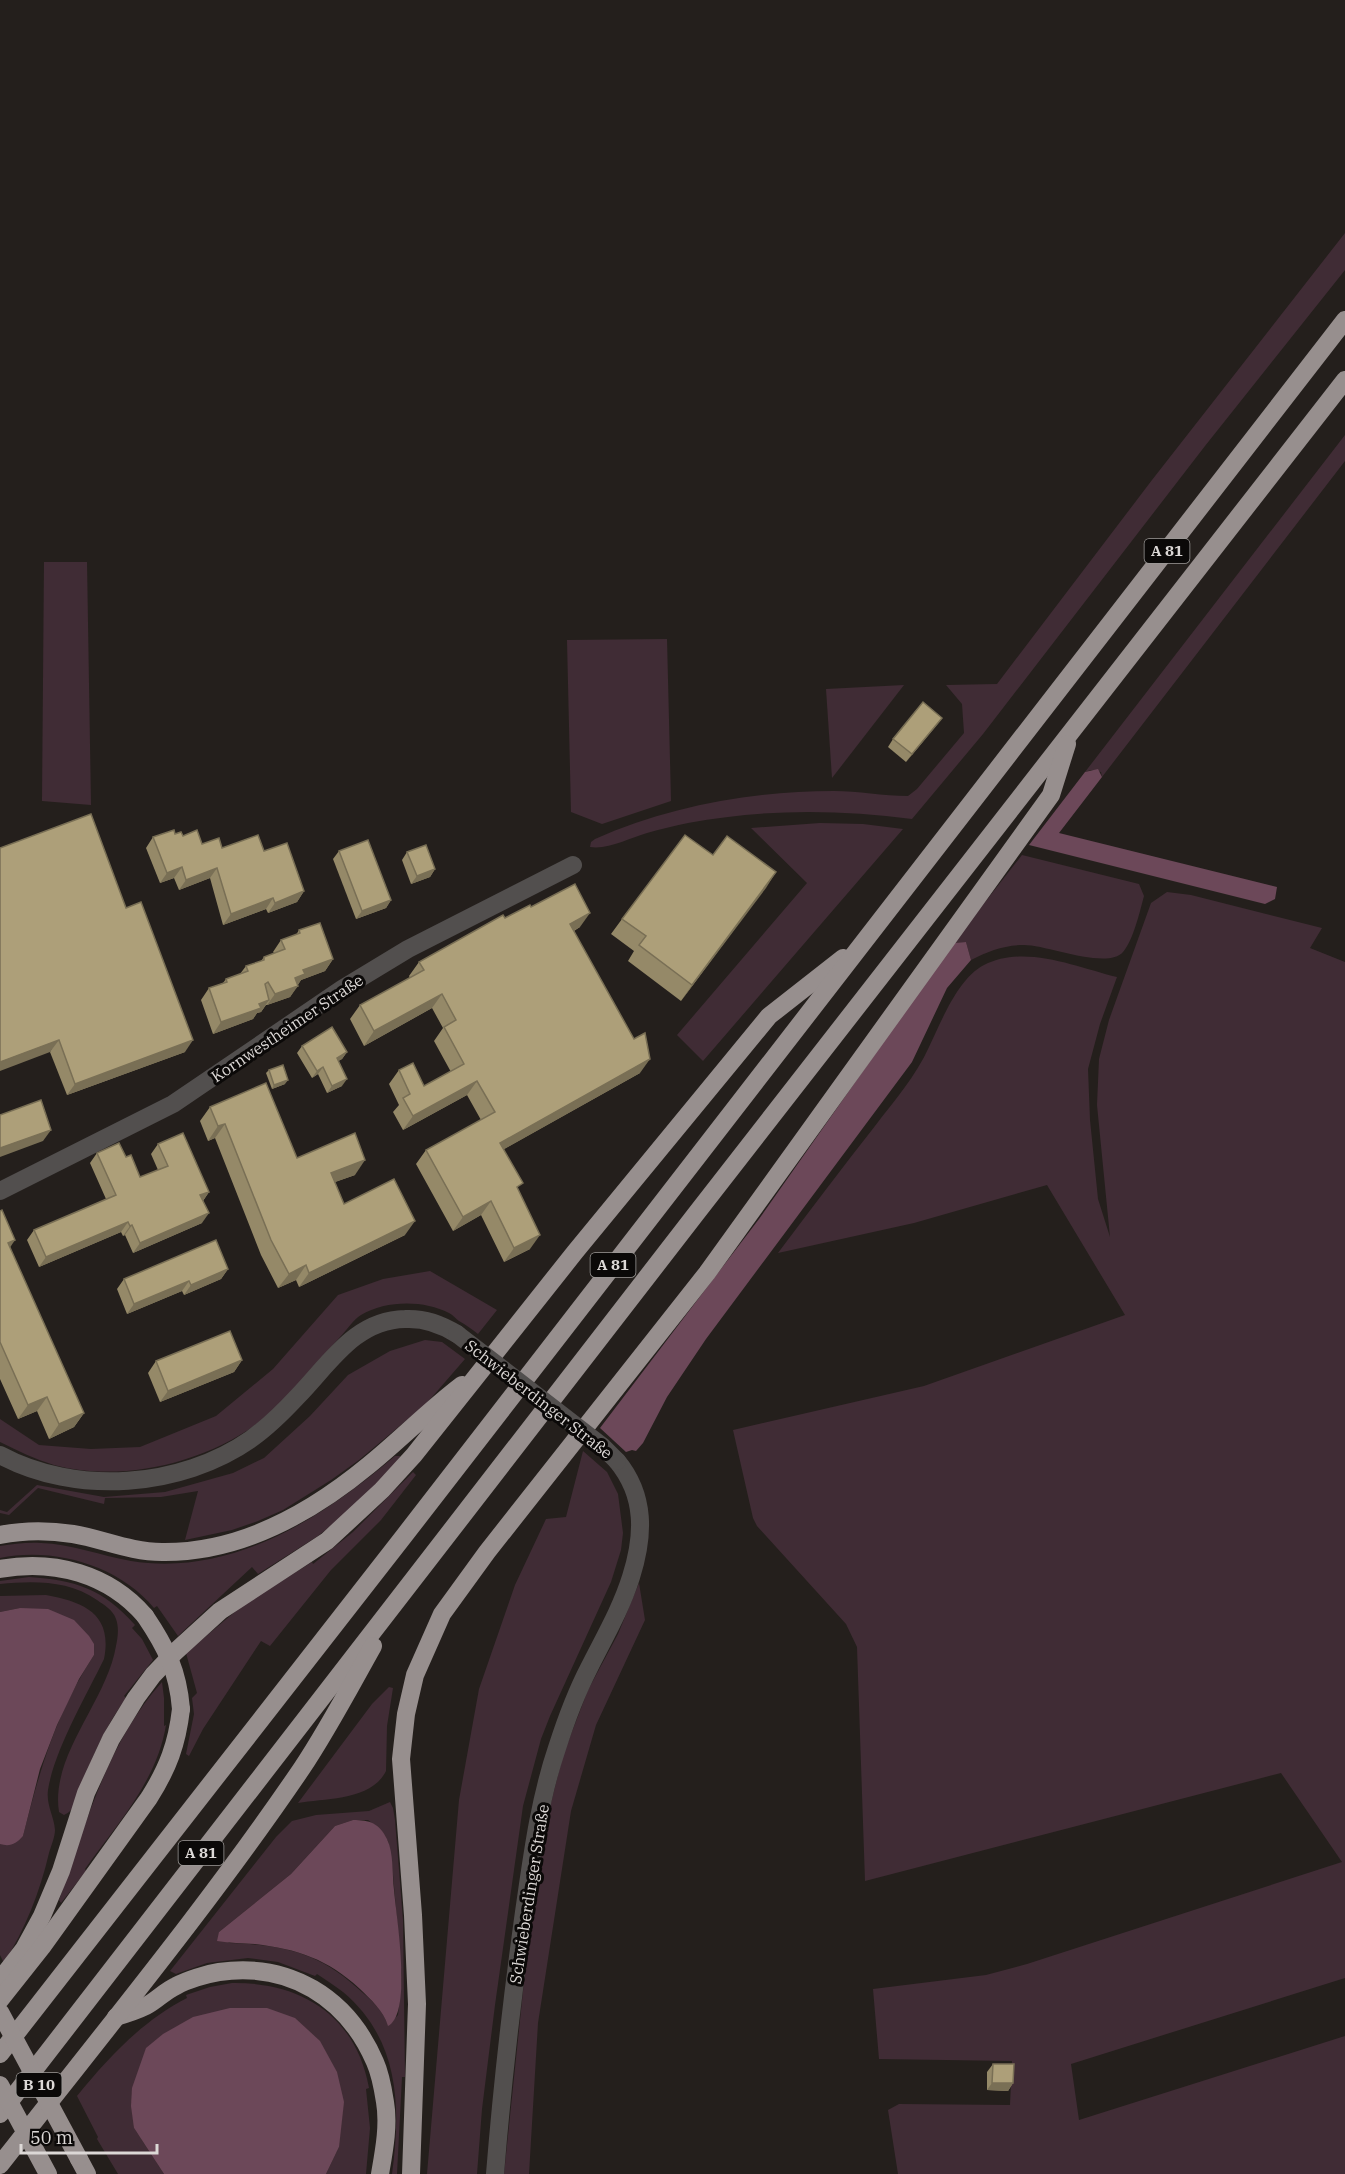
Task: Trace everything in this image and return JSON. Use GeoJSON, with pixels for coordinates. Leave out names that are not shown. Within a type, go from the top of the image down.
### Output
{"type":"FeatureCollection","features":[{"type":"Feature","properties":{"kind":"highway","name":"A 81"},"geometry":{"type":"LineString","coordinates":[[0,2054],[1345,320]]}},
{"type":"Feature","properties":{"kind":"highway","name":"A 81"},"geometry":{"type":"LineString","coordinates":[[0,2114],[971,859],[1345,380]]}},
{"type":"Feature","properties":{"kind":"highway"},"geometry":{"type":"LineString","coordinates":[[411,2174],[417,2004],[413,1915],[401,1759],[406,1714],[416,1675],[442,1614],[487,1552],[707,1273],[1034,820],[1051,795],[1072,730]]}},
{"type":"Feature","properties":{"kind":"highway"},"geometry":{"type":"LineString","coordinates":[[0,1980],[24,1949],[42,1916],[61,1871],[86,1793],[111,1739],[153,1675],[220,1611],[327,1541],[350,1522],[414,1455],[575,1252],[770,1016],[865,941]]}},
{"type":"Feature","properties":{"kind":"highway"},"geometry":{"type":"LineString","coordinates":[[0,1535],[39,1530],[75,1534],[128,1549],[162,1552],[193,1550],[241,1540],[294,1516],[329,1496],[368,1466],[438,1403],[483,1369]]}},
{"type":"Feature","properties":{"kind":"highway"},"geometry":{"type":"LineString","coordinates":[[0,1569],[39,1566],[60,1568],[85,1574],[121,1594],[145,1616],[163,1643],[177,1677],[181,1709],[172,1755],[165,1773],[42,1947],[0,2000]]}},
{"type":"Feature","properties":{"kind":"highway"},"geometry":{"type":"LineString","coordinates":[[0,2165],[253,1838],[303,1766],[334,1716],[403,1593]]}},
{"type":"Feature","properties":{"kind":"highway"},"geometry":{"type":"LineString","coordinates":[[116,2017],[147,2006],[176,1986],[216,1972],[247,1969],[280,1974],[309,1986],[337,2006],[359,2032],[376,2063],[385,2104],[385,2140],[381,2174]]}},
{"type":"Feature","properties":{"kind":"highway","name":"B 10"},"geometry":{"type":"LineString","coordinates":[[0,2012],[83,2166]]}},
{"type":"Feature","properties":{"kind":"highway","name":"B 10"},"geometry":{"type":"LineString","coordinates":[[0,2085],[48,2174]]}},
{"type":"Feature","properties":{"kind":"street","name":"Kornwestheimer Straße"},"geometry":{"type":"LineString","coordinates":[[0,1191],[173,1104],[342,989],[408,949],[573,865]]}},
{"type":"Feature","properties":{"kind":"street","name":"Schwieberdinger Straße"},"geometry":{"type":"LineString","coordinates":[[0,1455],[43,1472],[88,1481],[121,1482],[160,1477],[223,1456],[253,1438],[298,1396],[333,1356],[354,1337],[374,1325],[393,1319],[411,1319],[438,1324],[457,1334],[602,1446],[628,1473],[640,1518],[639,1551],[629,1584],[609,1631],[573,1702],[556,1749],[543,1797],[516,1969],[495,2174]]}},
{"type":"Feature","properties":{"kind":"shaded area"},"geometry":{"type":"Polygon","coordinates":[[[1345,233],[1345,270],[1205,446],[983,734],[912,819],[827,812],[744,815],[688,823],[611,845],[590,847],[591,842],[595,839],[623,827],[682,809],[742,797],[843,791],[908,796],[917,789],[964,733],[962,704],[946,685],[997,684],[1152,480],[1345,233]]]}},
{"type":"Feature","properties":{"kind":"shaded area"},"geometry":{"type":"Polygon","coordinates":[[[1345,435],[1345,461],[1102,777],[1101,772],[1091,770],[1085,772],[1345,435]]]}},
{"type":"Feature","properties":{"kind":"shaded area"},"geometry":{"type":"Polygon","coordinates":[[[44,562],[87,562],[91,805],[42,801],[44,562]]]}},
{"type":"Feature","properties":{"kind":"shaded area"},"geometry":{"type":"Polygon","coordinates":[[[667,639],[671,801],[602,824],[571,812],[567,640],[667,639]]]}},
{"type":"Feature","properties":{"kind":"shaded area"},"geometry":{"type":"Polygon","coordinates":[[[904,685],[832,778],[826,689],[904,685]]]}},
{"type":"Feature","properties":{"kind":"shaded area"},"geometry":{"type":"Polygon","coordinates":[[[1098,769],[1102,777],[1059,833],[1277,887],[1275,899],[1265,904],[1029,845],[1085,772],[1098,769]]]}},
{"type":"Feature","properties":{"kind":"shaded area"},"geometry":{"type":"Polygon","coordinates":[[[820,823],[863,824],[903,829],[703,1061],[677,1035],[807,883],[751,828],[820,823]]]}},
{"type":"Feature","properties":{"kind":"shaded area"},"geometry":{"type":"Polygon","coordinates":[[[1022,855],[1139,884],[1144,896],[1133,933],[1123,952],[1115,957],[1091,958],[1034,946],[1017,945],[997,949],[971,960],[966,942],[953,943],[1022,855]]]}},
{"type":"Feature","properties":{"kind":"shaded area"},"geometry":{"type":"Polygon","coordinates":[[[1167,892],[1191,895],[1322,928],[1310,948],[1345,962],[1345,1978],[1071,2064],[1079,2120],[1345,2036],[1345,2174],[898,2174],[888,2110],[899,2104],[1010,2105],[1012,2061],[879,2059],[873,1989],[986,1975],[1027,1964],[1342,1862],[1281,1773],[865,1881],[857,1647],[846,1624],[757,1526],[753,1518],[733,1430],[924,1386],[1125,1315],[1047,1185],[914,1223],[778,1253],[911,1078],[924,1058],[951,1002],[966,980],[984,965],[1000,959],[1016,957],[1050,959],[1117,977],[1100,1024],[1088,1069],[1090,1120],[1098,1199],[1110,1237],[1097,1105],[1099,1059],[1109,1020],[1151,903],[1167,892]]]}},
{"type":"Feature","properties":{"kind":"shaded area"},"geometry":{"type":"Polygon","coordinates":[[[966,942],[971,960],[947,988],[912,1062],[706,1339],[667,1397],[643,1443],[636,1451],[626,1452],[600,1428],[759,1219],[953,943],[966,942]]]}},
{"type":"Feature","properties":{"kind":"shaded area"},"geometry":{"type":"Polygon","coordinates":[[[430,1271],[497,1310],[478,1334],[449,1313],[428,1306],[393,1304],[371,1310],[355,1320],[282,1402],[260,1422],[206,1452],[145,1469],[83,1470],[47,1463],[0,1442],[0,1419],[39,1445],[91,1449],[140,1447],[216,1416],[273,1369],[338,1295],[383,1279],[430,1271]]]}},
{"type":"Feature","properties":{"kind":"shaded area"},"geometry":{"type":"Polygon","coordinates":[[[425,1340],[442,1342],[465,1359],[426,1404],[359,1460],[283,1510],[258,1521],[232,1530],[185,1540],[198,1491],[161,1497],[105,1498],[104,1504],[38,1488],[9,1515],[0,1513],[0,1510],[7,1512],[37,1485],[104,1497],[165,1492],[233,1473],[264,1458],[310,1416],[348,1375],[390,1351],[425,1340]]]}},
{"type":"Feature","properties":{"kind":"shaded area"},"geometry":{"type":"Polygon","coordinates":[[[583,1451],[607,1472],[618,1494],[623,1533],[621,1550],[611,1582],[541,1739],[523,1806],[482,2109],[477,2174],[427,2174],[459,1800],[479,1689],[515,1585],[546,1519],[566,1517],[583,1451]]]}},
{"type":"Feature","properties":{"kind":"shaded area"},"geometry":{"type":"Polygon","coordinates":[[[395,1456],[400,1456],[400,1459],[354,1507],[318,1536],[258,1574],[252,1567],[178,1636],[157,1606],[154,1608],[122,1580],[104,1570],[84,1563],[42,1555],[0,1558],[0,1546],[31,1543],[64,1546],[131,1561],[168,1564],[205,1560],[240,1551],[274,1538],[306,1521],[337,1501],[395,1456]]]}},
{"type":"Feature","properties":{"kind":"shaded area"},"geometry":{"type":"Polygon","coordinates":[[[413,1472],[416,1475],[381,1520],[331,1570],[270,1646],[261,1641],[203,1729],[189,1756],[186,1754],[194,1714],[192,1698],[197,1693],[186,1653],[243,1605],[312,1562],[313,1564],[353,1532],[413,1472]]]}},
{"type":"Feature","properties":{"kind":"shaded area"},"geometry":{"type":"Polygon","coordinates":[[[29,1577],[75,1584],[112,1603],[135,1625],[132,1628],[142,1639],[153,1660],[124,1696],[126,1698],[112,1719],[95,1753],[75,1804],[64,1815],[59,1812],[58,1791],[63,1770],[111,1667],[117,1643],[118,1625],[115,1616],[108,1608],[86,1593],[50,1583],[0,1584],[0,1581],[29,1577]]]}},
{"type":"Feature","properties":{"kind":"shaded area"},"geometry":{"type":"Polygon","coordinates":[[[639,1583],[645,1620],[596,1725],[571,1811],[538,2023],[529,2174],[504,2174],[527,1953],[546,1823],[563,1755],[588,1690],[618,1634],[639,1583]]]}},
{"type":"Feature","properties":{"kind":"shaded area"},"geometry":{"type":"Polygon","coordinates":[[[46,1595],[83,1606],[93,1613],[100,1621],[106,1644],[104,1659],[72,1724],[51,1775],[48,1795],[55,1830],[54,1839],[31,1910],[4,1963],[0,1955],[0,1844],[23,1836],[36,1788],[59,1720],[94,1655],[20,1608],[0,1612],[0,1596],[46,1595]]]}},
{"type":"Feature","properties":{"kind":"shaded area"},"geometry":{"type":"Polygon","coordinates":[[[20,1608],[48,1609],[74,1620],[94,1644],[94,1655],[79,1679],[57,1725],[40,1769],[23,1836],[15,1843],[7,1845],[0,1844],[0,1612],[20,1608]]]}},
{"type":"Feature","properties":{"kind":"shaded area"},"geometry":{"type":"Polygon","coordinates":[[[162,1682],[164,1726],[166,1725],[154,1765],[134,1801],[61,1903],[59,1900],[79,1842],[112,1758],[126,1731],[162,1682]]]}},
{"type":"Feature","properties":{"kind":"shaded area"},"geometry":{"type":"Polygon","coordinates":[[[389,1687],[393,1688],[387,1726],[386,1771],[379,1781],[359,1793],[334,1799],[298,1803],[372,1704],[389,1687]]]}},
{"type":"Feature","properties":{"kind":"shaded area"},"geometry":{"type":"Polygon","coordinates":[[[390,1802],[393,1808],[403,1920],[405,2077],[402,2077],[397,2174],[392,2174],[395,2149],[395,2100],[386,2053],[376,2031],[362,2011],[343,1992],[317,1974],[315,1976],[278,1962],[248,1958],[207,1963],[176,1974],[170,1971],[276,1837],[292,1821],[316,1815],[369,1811],[390,1802]],[[353,1820],[335,1826],[291,1874],[219,1932],[229,1943],[285,1949],[317,1960],[348,1979],[367,1996],[381,2012],[388,2025],[398,2015],[402,1979],[392,1863],[388,1841],[380,1829],[368,1820],[353,1820]]]}},
{"type":"Feature","properties":{"kind":"shaded area"},"geometry":{"type":"Polygon","coordinates":[[[353,1820],[369,1822],[377,1826],[387,1839],[391,1851],[400,1941],[401,1984],[400,2003],[396,2017],[388,2026],[380,2010],[360,1989],[324,1963],[285,1949],[217,1941],[219,1932],[291,1874],[335,1826],[353,1820]]]}},
{"type":"Feature","properties":{"kind":"shaded area"},"geometry":{"type":"Polygon","coordinates":[[[232,1983],[257,1984],[303,1997],[322,2008],[352,2041],[362,2063],[369,2088],[366,2089],[370,2128],[366,2174],[326,2174],[339,2147],[134,2128],[164,2174],[118,2174],[97,2139],[77,2096],[127,2041],[155,2018],[187,1998],[186,1995],[232,1983]]]}},
{"type":"Feature","properties":{"kind":"shaded area"},"geometry":{"type":"Polygon","coordinates":[[[230,2008],[267,2008],[295,2018],[320,2041],[337,2072],[344,2102],[339,2147],[326,2174],[164,2174],[134,2128],[131,2106],[132,2088],[146,2048],[163,2034],[193,2017],[230,2008]]]}},
{"type":"Feature","properties":{"kind":"building"},"geometry":{"type":"Polygon","coordinates":[[[923,702],[942,718],[912,754],[893,739],[923,702]]]}},
{"type":"Feature","properties":{"kind":"building"},"geometry":{"type":"Polygon","coordinates":[[[91,814],[126,908],[141,902],[193,1040],[75,1084],[59,1040],[0,1062],[0,848],[91,814]]]}},
{"type":"Feature","properties":{"kind":"building"},"geometry":{"type":"Polygon","coordinates":[[[174,830],[175,834],[181,832],[183,836],[197,830],[202,844],[219,838],[222,848],[258,835],[264,851],[287,843],[304,891],[275,903],[273,898],[231,914],[217,868],[186,880],[182,867],[167,873],[153,837],[174,830]]]}},
{"type":"Feature","properties":{"kind":"building"},"geometry":{"type":"Polygon","coordinates":[[[685,835],[713,855],[727,836],[776,872],[692,985],[639,945],[646,936],[622,919],[685,835]]]}},
{"type":"Feature","properties":{"kind":"building"},"geometry":{"type":"Polygon","coordinates":[[[368,840],[391,900],[362,911],[339,851],[368,840]]]}},
{"type":"Feature","properties":{"kind":"building"},"geometry":{"type":"Polygon","coordinates":[[[426,845],[435,869],[417,876],[407,852],[426,845]]]}},
{"type":"Feature","properties":{"kind":"building"},"geometry":{"type":"Polygon","coordinates":[[[575,884],[590,913],[570,924],[634,1039],[645,1033],[650,1059],[500,1143],[523,1183],[517,1187],[540,1235],[514,1248],[491,1201],[463,1217],[426,1150],[495,1112],[477,1081],[413,1116],[403,1098],[410,1094],[399,1070],[413,1063],[424,1086],[464,1064],[444,1027],[456,1020],[442,994],[374,1031],[360,1005],[424,970],[419,962],[503,915],[505,918],[530,905],[531,907],[575,884]]]}},
{"type":"Feature","properties":{"kind":"building"},"geometry":{"type":"Polygon","coordinates":[[[320,923],[333,959],[303,970],[305,974],[295,978],[298,986],[275,994],[268,982],[265,984],[269,1000],[259,1004],[261,1008],[221,1022],[209,988],[227,982],[226,979],[248,971],[246,966],[285,949],[281,940],[300,933],[299,930],[320,923]]]}},
{"type":"Feature","properties":{"kind":"building"},"geometry":{"type":"Polygon","coordinates":[[[332,1027],[347,1052],[337,1058],[347,1079],[332,1086],[323,1067],[317,1071],[302,1046],[332,1027]]]}},
{"type":"Feature","properties":{"kind":"building"},"geometry":{"type":"Polygon","coordinates":[[[283,1065],[288,1080],[274,1085],[269,1070],[283,1065]]]}},
{"type":"Feature","properties":{"kind":"building"},"geometry":{"type":"Polygon","coordinates":[[[266,1083],[297,1158],[355,1133],[365,1160],[331,1173],[344,1204],[394,1179],[415,1221],[309,1273],[306,1265],[289,1274],[271,1240],[225,1124],[218,1126],[210,1107],[266,1083]]]}},
{"type":"Feature","properties":{"kind":"building"},"geometry":{"type":"Polygon","coordinates":[[[41,1100],[51,1130],[0,1148],[0,1115],[41,1100]]]}},
{"type":"Feature","properties":{"kind":"building"},"geometry":{"type":"Polygon","coordinates":[[[183,1133],[209,1192],[200,1195],[209,1213],[140,1243],[132,1225],[130,1226],[128,1222],[46,1257],[34,1230],[116,1195],[97,1153],[119,1143],[126,1157],[131,1155],[140,1177],[168,1166],[158,1144],[183,1133]]]}},
{"type":"Feature","properties":{"kind":"building"},"geometry":{"type":"Polygon","coordinates":[[[2,1210],[15,1240],[8,1243],[84,1413],[59,1424],[47,1397],[28,1405],[0,1342],[0,1211],[2,1210]]]}},
{"type":"Feature","properties":{"kind":"building"},"geometry":{"type":"Polygon","coordinates":[[[216,1240],[228,1269],[191,1285],[189,1281],[134,1304],[124,1279],[216,1240]]]}},
{"type":"Feature","properties":{"kind":"building"},"geometry":{"type":"Polygon","coordinates":[[[230,1331],[242,1360],[168,1391],[156,1361],[230,1331]]]}},
{"type":"Feature","properties":{"kind":"building"},"geometry":{"type":"Polygon","coordinates":[[[993,2064],[1014,2064],[1013,2083],[992,2083],[993,2064]]]}}]}
